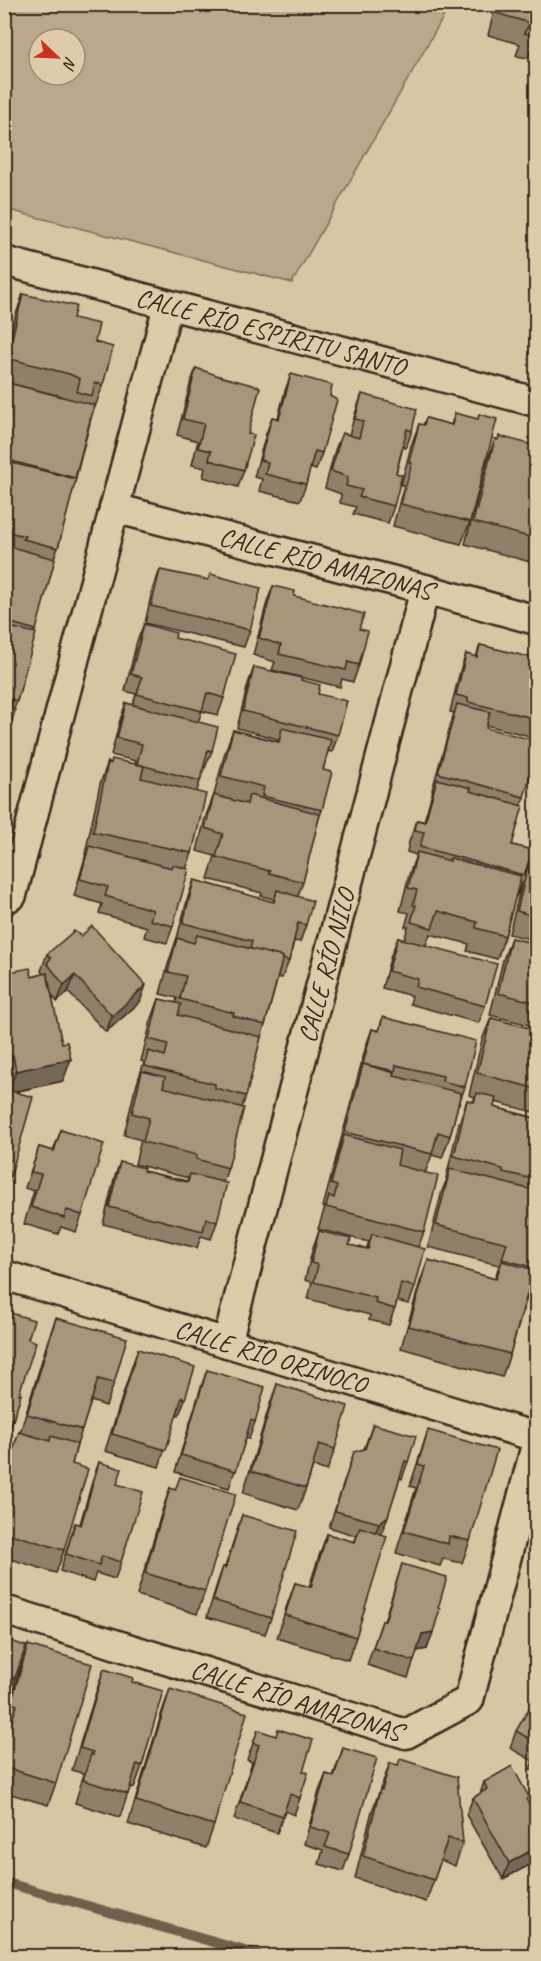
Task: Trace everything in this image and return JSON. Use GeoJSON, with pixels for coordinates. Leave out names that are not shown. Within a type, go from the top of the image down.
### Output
{"type":"FeatureCollection","features":[{"type":"Feature","properties":{"kind":"street","name":"CALLE RÍO ESPÍRITU SANTO"},"geometry":{"type":"LineString","coordinates":[[4,261],[537,402]]}},
{"type":"Feature","properties":{"kind":"street"},"geometry":{"type":"LineString","coordinates":[[4,900],[12,895],[168,305]]}},
{"type":"Feature","properties":{"kind":"street","name":"CALLE RÍO AMAZONAS"},"geometry":{"type":"LineString","coordinates":[[114,508],[537,620]]}},
{"type":"Feature","properties":{"kind":"street","name":"CALLE RÍO NILO"},"geometry":{"type":"LineString","coordinates":[[227,1343],[425,589]]}},
{"type":"Feature","properties":{"kind":"street","name":"CALLE RÍO ORINOCO"},"geometry":{"type":"LineString","coordinates":[[4,1275],[537,1437]]}},
{"type":"Feature","properties":{"kind":"street","name":"CALLE RÍO AMAZONAS"},"geometry":{"type":"LineString","coordinates":[[4,1610],[406,1734],[469,1700],[537,1445]]}},
{"type":"Feature","properties":{"kind":"shaded area"},"geometry":{"type":"Polygon","coordinates":[[[4,5],[450,5],[292,283],[5,209],[4,5]]]}},
{"type":"Feature","properties":{"kind":"building"},"geometry":{"type":"Polygon","coordinates":[[[498,4],[537,4],[536,36],[524,33],[530,23],[496,13],[498,4]]]}},
{"type":"Feature","properties":{"kind":"building"},"geometry":{"type":"Polygon","coordinates":[[[23,294],[76,306],[73,318],[99,324],[95,342],[113,347],[103,385],[95,383],[92,396],[77,392],[80,379],[69,374],[7,358],[23,294]]]}},
{"type":"Feature","properties":{"kind":"building"},"geometry":{"type":"Polygon","coordinates":[[[196,368],[260,387],[248,434],[254,435],[244,470],[209,460],[211,451],[198,448],[204,424],[183,419],[196,368]]]}},
{"type":"Feature","properties":{"kind":"building"},"geometry":{"type":"Polygon","coordinates":[[[291,374],[332,385],[330,396],[337,400],[322,453],[315,451],[306,484],[265,474],[268,462],[260,460],[272,417],[279,419],[291,374]]]}},
{"type":"Feature","properties":{"kind":"building"},"geometry":{"type":"Polygon","coordinates":[[[4,379],[8,380],[8,383],[94,405],[75,478],[4,459],[4,379]]]}},
{"type":"Feature","properties":{"kind":"building"},"geometry":{"type":"Polygon","coordinates":[[[362,394],[417,409],[412,431],[407,429],[396,473],[402,475],[394,506],[359,497],[362,490],[346,486],[348,477],[331,471],[342,433],[359,438],[363,421],[355,419],[362,394]]]}},
{"type":"Feature","properties":{"kind":"building"},"geometry":{"type":"Polygon","coordinates":[[[455,413],[478,419],[479,414],[497,419],[470,522],[401,504],[419,424],[424,425],[426,418],[452,425],[455,413]]]}},
{"type":"Feature","properties":{"kind":"building"},"geometry":{"type":"Polygon","coordinates":[[[499,436],[537,446],[537,539],[473,522],[495,439],[498,440],[499,436]]]}},
{"type":"Feature","properties":{"kind":"building"},"geometry":{"type":"Polygon","coordinates":[[[4,461],[76,479],[58,548],[23,539],[25,536],[4,531],[4,461]]]}},
{"type":"Feature","properties":{"kind":"building"},"geometry":{"type":"Polygon","coordinates":[[[4,545],[55,559],[36,630],[4,621],[7,605],[4,604],[4,545]]]}},
{"type":"Feature","properties":{"kind":"building"},"geometry":{"type":"Polygon","coordinates":[[[160,570],[208,580],[210,574],[261,588],[250,630],[151,606],[160,570]]]}},
{"type":"Feature","properties":{"kind":"building"},"geometry":{"type":"Polygon","coordinates":[[[273,586],[295,591],[294,596],[364,614],[359,629],[368,631],[359,665],[348,662],[346,670],[279,654],[281,645],[259,638],[273,586]]]}},
{"type":"Feature","properties":{"kind":"building"},"geometry":{"type":"Polygon","coordinates":[[[144,624],[176,633],[175,638],[236,654],[224,698],[207,693],[202,711],[137,694],[142,677],[131,674],[144,624]]]}},
{"type":"Feature","properties":{"kind":"building"},"geometry":{"type":"Polygon","coordinates":[[[4,626],[36,633],[17,701],[4,697],[4,626]]]}},
{"type":"Feature","properties":{"kind":"building"},"geometry":{"type":"Polygon","coordinates":[[[480,645],[537,659],[537,719],[468,702],[468,698],[456,695],[466,654],[477,657],[480,645]]]}},
{"type":"Feature","properties":{"kind":"building"},"geometry":{"type":"Polygon","coordinates":[[[254,667],[302,678],[301,680],[320,685],[318,694],[347,701],[338,735],[243,711],[254,667]]]}},
{"type":"Feature","properties":{"kind":"building"},"geometry":{"type":"Polygon","coordinates":[[[126,703],[218,727],[212,751],[208,750],[200,781],[137,764],[142,744],[117,738],[126,703]]]}},
{"type":"Feature","properties":{"kind":"building"},"geometry":{"type":"Polygon","coordinates":[[[457,704],[490,712],[486,728],[537,741],[537,752],[524,797],[438,773],[457,704]]]}},
{"type":"Feature","properties":{"kind":"building"},"geometry":{"type":"Polygon","coordinates":[[[4,707],[15,710],[4,751],[4,707]]]}},
{"type":"Feature","properties":{"kind":"building"},"geometry":{"type":"Polygon","coordinates":[[[282,728],[331,740],[323,770],[332,772],[322,810],[262,796],[264,787],[221,776],[233,730],[279,742],[282,728]]]}},
{"type":"Feature","properties":{"kind":"building"},"geometry":{"type":"Polygon","coordinates":[[[112,759],[144,766],[141,778],[206,794],[192,853],[93,832],[108,762],[111,763],[112,759]]]}},
{"type":"Feature","properties":{"kind":"building"},"geometry":{"type":"Polygon","coordinates":[[[437,779],[523,806],[512,845],[537,851],[537,917],[517,911],[530,858],[524,875],[420,847],[424,832],[415,830],[417,820],[425,822],[437,779]]]}},
{"type":"Feature","properties":{"kind":"building"},"geometry":{"type":"Polygon","coordinates":[[[214,795],[247,804],[249,795],[320,814],[303,882],[216,857],[223,834],[205,828],[214,795]]]}},
{"type":"Feature","properties":{"kind":"building"},"geometry":{"type":"Polygon","coordinates":[[[89,846],[172,868],[173,865],[189,869],[173,926],[150,920],[153,910],[105,896],[108,887],[80,879],[89,846]]]}},
{"type":"Feature","properties":{"kind":"building"},"geometry":{"type":"Polygon","coordinates":[[[417,852],[521,876],[505,936],[476,928],[477,922],[438,911],[432,928],[411,922],[417,890],[408,888],[417,852]]]}},
{"type":"Feature","properties":{"kind":"building"},"geometry":{"type":"Polygon","coordinates":[[[194,880],[274,902],[277,890],[313,901],[306,925],[298,923],[289,961],[282,959],[283,957],[250,949],[252,941],[183,923],[194,880]]]}},
{"type":"Feature","properties":{"kind":"building"},"geometry":{"type":"Polygon","coordinates":[[[92,926],[146,985],[112,1016],[75,975],[64,985],[47,963],[51,958],[47,954],[74,931],[81,936],[92,926]]]}},
{"type":"Feature","properties":{"kind":"building"},"geometry":{"type":"Polygon","coordinates":[[[197,935],[283,957],[265,1025],[233,1016],[234,1013],[180,999],[186,976],[168,972],[177,938],[194,943],[197,935]]]}},
{"type":"Feature","properties":{"kind":"building"},"geometry":{"type":"Polygon","coordinates":[[[398,938],[497,964],[485,1006],[416,987],[418,979],[388,971],[398,938]]]}},
{"type":"Feature","properties":{"kind":"building"},"geometry":{"type":"Polygon","coordinates":[[[511,938],[537,944],[537,1003],[498,993],[511,938]]]}},
{"type":"Feature","properties":{"kind":"building"},"geometry":{"type":"Polygon","coordinates":[[[30,968],[32,977],[47,973],[62,1043],[67,1042],[71,1059],[16,1071],[13,1055],[4,1056],[4,973],[30,968]]]}},
{"type":"Feature","properties":{"kind":"building"},"geometry":{"type":"Polygon","coordinates":[[[159,999],[181,1004],[178,1015],[261,1037],[246,1096],[215,1088],[215,1084],[145,1066],[148,1051],[165,1056],[168,1044],[149,1039],[159,999]]]}},
{"type":"Feature","properties":{"kind":"building"},"geometry":{"type":"Polygon","coordinates":[[[383,1017],[476,1041],[465,1087],[442,1081],[443,1076],[396,1065],[395,1071],[363,1064],[372,1029],[379,1031],[383,1017]]]}},
{"type":"Feature","properties":{"kind":"building"},"geometry":{"type":"Polygon","coordinates":[[[491,1018],[537,1030],[537,1089],[477,1073],[491,1018]]]}},
{"type":"Feature","properties":{"kind":"building"},"geometry":{"type":"Polygon","coordinates":[[[363,1064],[395,1073],[394,1076],[461,1093],[450,1136],[438,1132],[432,1154],[345,1132],[363,1064]]]}},
{"type":"Feature","properties":{"kind":"building"},"geometry":{"type":"Polygon","coordinates":[[[142,1071],[165,1077],[163,1087],[244,1108],[228,1168],[196,1159],[197,1155],[143,1142],[149,1118],[132,1113],[142,1071]]]}},
{"type":"Feature","properties":{"kind":"building"},"geometry":{"type":"Polygon","coordinates":[[[4,1089],[33,1097],[12,1171],[4,1169],[4,1089]]]}},
{"type":"Feature","properties":{"kind":"building"},"geometry":{"type":"Polygon","coordinates":[[[477,1093],[496,1097],[494,1107],[537,1119],[537,1180],[454,1156],[467,1100],[474,1102],[477,1093]]]}},
{"type":"Feature","properties":{"kind":"building"},"geometry":{"type":"Polygon","coordinates":[[[61,1130],[104,1144],[82,1215],[67,1210],[64,1218],[31,1207],[41,1174],[31,1172],[39,1147],[54,1151],[61,1130]]]}},
{"type":"Feature","properties":{"kind":"building"},"geometry":{"type":"Polygon","coordinates":[[[344,1135],[400,1150],[397,1165],[438,1176],[424,1232],[326,1207],[329,1196],[334,1198],[337,1186],[331,1184],[344,1135]]]}},
{"type":"Feature","properties":{"kind":"building"},"geometry":{"type":"Polygon","coordinates":[[[120,1162],[144,1168],[143,1171],[188,1182],[190,1174],[227,1183],[217,1222],[206,1218],[203,1231],[109,1207],[120,1162]]]}},
{"type":"Feature","properties":{"kind":"building"},"geometry":{"type":"Polygon","coordinates":[[[450,1169],[537,1191],[536,1268],[502,1259],[507,1243],[436,1225],[450,1169]]]}},
{"type":"Feature","properties":{"kind":"building"},"geometry":{"type":"Polygon","coordinates":[[[319,1231],[351,1239],[349,1245],[368,1249],[372,1234],[425,1249],[415,1287],[401,1283],[395,1309],[375,1303],[376,1298],[314,1282],[318,1265],[311,1263],[319,1231]]]}},
{"type":"Feature","properties":{"kind":"building"},"geometry":{"type":"Polygon","coordinates":[[[428,1260],[496,1279],[502,1261],[534,1270],[510,1354],[409,1326],[428,1260]]]}},
{"type":"Feature","properties":{"kind":"building"},"geometry":{"type":"Polygon","coordinates":[[[4,1311],[34,1320],[28,1339],[36,1342],[13,1420],[4,1417],[4,1311]]]}},
{"type":"Feature","properties":{"kind":"building"},"geometry":{"type":"Polygon","coordinates":[[[56,1318],[127,1338],[114,1383],[98,1379],[82,1430],[27,1414],[56,1318]]]}},
{"type":"Feature","properties":{"kind":"building"},"geometry":{"type":"Polygon","coordinates":[[[138,1349],[195,1367],[185,1399],[182,1397],[166,1450],[112,1434],[138,1349]]]}},
{"type":"Feature","properties":{"kind":"building"},"geometry":{"type":"Polygon","coordinates":[[[207,1370],[265,1387],[255,1422],[251,1420],[236,1471],[181,1455],[207,1370]]]}},
{"type":"Feature","properties":{"kind":"building"},"geometry":{"type":"Polygon","coordinates":[[[277,1384],[348,1406],[335,1449],[319,1444],[306,1488],[251,1471],[277,1384]]]}},
{"type":"Feature","properties":{"kind":"building"},"geometry":{"type":"Polygon","coordinates":[[[4,1420],[12,1422],[4,1449],[4,1420]]]}},
{"type":"Feature","properties":{"kind":"building"},"geometry":{"type":"Polygon","coordinates":[[[373,1424],[416,1436],[408,1462],[405,1461],[388,1516],[379,1523],[335,1511],[354,1452],[365,1449],[373,1424]]]}},
{"type":"Feature","properties":{"kind":"building"},"geometry":{"type":"Polygon","coordinates":[[[428,1430],[497,1450],[470,1541],[449,1536],[448,1544],[404,1531],[424,1466],[418,1464],[428,1430]]]}},
{"type":"Feature","properties":{"kind":"building"},"geometry":{"type":"Polygon","coordinates":[[[19,1432],[50,1441],[51,1436],[77,1444],[72,1464],[88,1469],[64,1550],[4,1532],[4,1501],[7,1502],[7,1500],[4,1500],[4,1479],[19,1432]]]}},
{"type":"Feature","properties":{"kind":"building"},"geometry":{"type":"Polygon","coordinates":[[[4,1457],[9,1459],[5,1472],[4,1472],[4,1457]]]}},
{"type":"Feature","properties":{"kind":"building"},"geometry":{"type":"Polygon","coordinates":[[[99,1462],[122,1469],[117,1484],[143,1492],[121,1562],[102,1556],[99,1565],[66,1554],[75,1523],[81,1525],[99,1462]]]}},
{"type":"Feature","properties":{"kind":"building"},"geometry":{"type":"Polygon","coordinates":[[[180,1477],[236,1494],[205,1591],[145,1573],[170,1488],[175,1490],[180,1477]]]}},
{"type":"Feature","properties":{"kind":"building"},"geometry":{"type":"Polygon","coordinates":[[[242,1515],[297,1531],[271,1618],[213,1600],[223,1567],[226,1568],[242,1515]]]}},
{"type":"Feature","properties":{"kind":"building"},"geometry":{"type":"Polygon","coordinates":[[[360,1527],[387,1536],[356,1637],[285,1615],[295,1583],[311,1587],[327,1534],[355,1542],[360,1527]]]}},
{"type":"Feature","properties":{"kind":"building"},"geometry":{"type":"Polygon","coordinates":[[[402,1564],[447,1577],[433,1632],[422,1634],[414,1661],[373,1648],[382,1621],[385,1621],[402,1564]]]}},
{"type":"Feature","properties":{"kind":"building"},"geometry":{"type":"Polygon","coordinates":[[[4,1639],[26,1646],[15,1678],[4,1675],[4,1639]]]}},
{"type":"Feature","properties":{"kind":"building"},"geometry":{"type":"Polygon","coordinates":[[[28,1645],[92,1664],[56,1783],[4,1767],[4,1745],[17,1705],[11,1703],[28,1645]]]}},
{"type":"Feature","properties":{"kind":"building"},"geometry":{"type":"Polygon","coordinates":[[[104,1669],[133,1678],[132,1682],[163,1691],[142,1766],[137,1764],[128,1794],[83,1780],[93,1752],[80,1748],[104,1669]]]}},
{"type":"Feature","properties":{"kind":"building"},"geometry":{"type":"Polygon","coordinates":[[[170,1689],[247,1713],[214,1825],[136,1801],[170,1689]]]}},
{"type":"Feature","properties":{"kind":"building"},"geometry":{"type":"Polygon","coordinates":[[[534,1700],[537,1701],[537,1743],[516,1731],[534,1700]]]}},
{"type":"Feature","properties":{"kind":"building"},"geometry":{"type":"Polygon","coordinates":[[[278,1729],[313,1740],[303,1771],[308,1773],[300,1798],[290,1794],[283,1816],[240,1802],[259,1745],[253,1743],[258,1730],[276,1736],[278,1729]]]}},
{"type":"Feature","properties":{"kind":"building"},"geometry":{"type":"Polygon","coordinates":[[[343,1748],[377,1758],[349,1854],[325,1847],[330,1833],[310,1827],[326,1774],[334,1777],[343,1748]]]}},
{"type":"Feature","properties":{"kind":"building"},"geometry":{"type":"Polygon","coordinates":[[[400,1759],[457,1777],[463,1843],[448,1838],[434,1880],[363,1856],[380,1789],[382,1790],[390,1763],[398,1765],[400,1759]]]}},
{"type":"Feature","properties":{"kind":"building"},"geometry":{"type":"Polygon","coordinates":[[[512,1766],[529,1797],[526,1799],[537,1819],[537,1847],[509,1863],[473,1798],[487,1789],[484,1782],[512,1766]]]}},
{"type":"Feature","properties":{"kind":"waterway"},"geometry":{"type":"LineString","coordinates":[[4,1882],[262,1956]]}}]}
